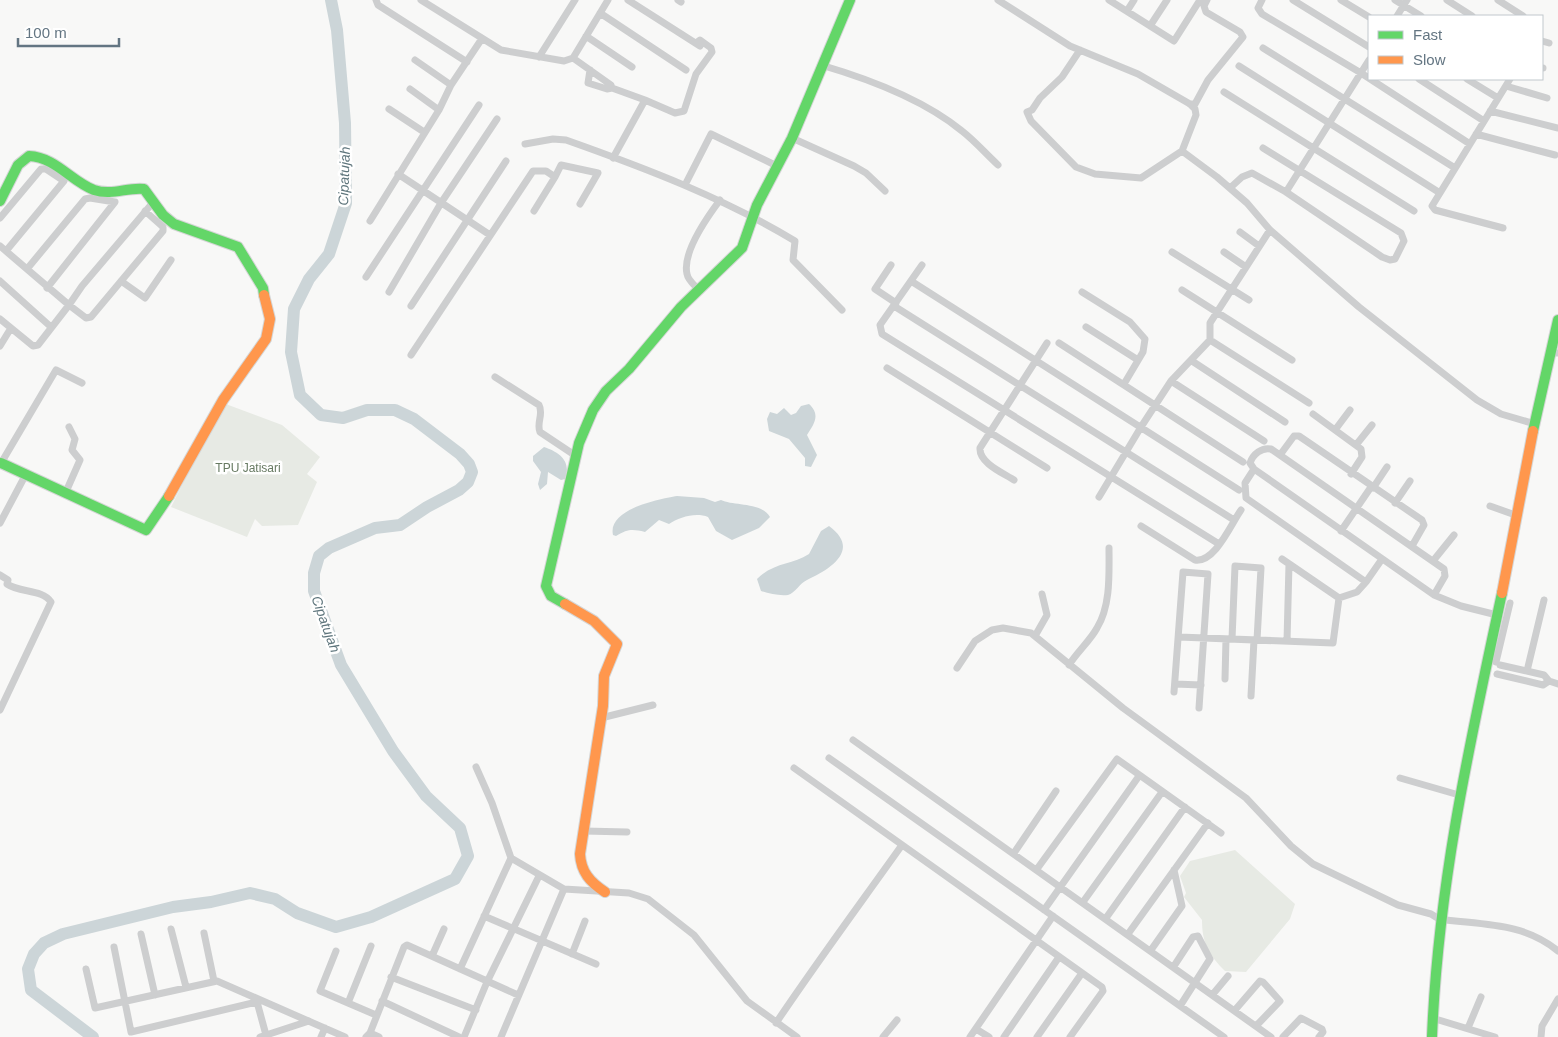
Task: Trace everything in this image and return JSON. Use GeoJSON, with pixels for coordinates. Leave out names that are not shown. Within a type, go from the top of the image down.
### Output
{"type":"FeatureCollection","features":[{"type":"Feature","properties":{"kind":"street"},"geometry":{"type":"LineString","coordinates":[[376,0],[378,5],[467,62]]}},
{"type":"Feature","properties":{"kind":"street"},"geometry":{"type":"LineString","coordinates":[[421,0],[482,40],[507,52],[564,61],[573,58],[608,0]]}},
{"type":"Feature","properties":{"kind":"street"},"geometry":{"type":"LineString","coordinates":[[540,57],[575,0]]}},
{"type":"Feature","properties":{"kind":"street"},"geometry":{"type":"LineString","coordinates":[[590,70],[588,82],[607,89],[612,88],[645,100],[675,114],[684,111],[696,74],[712,52],[711,48],[700,40],[698,44],[628,0]]}},
{"type":"Feature","properties":{"kind":"street"},"geometry":{"type":"LineString","coordinates":[[605,892],[591,883],[581,867],[580,854],[601,718],[604,676],[617,643],[594,621],[551,596],[546,586],[576,456],[584,429],[600,399],[698,289],[740,251],[753,216],[792,138],[821,65],[850,0]]}},
{"type":"Feature","properties":{"kind":"street"},"geometry":{"type":"LineString","coordinates":[[998,0],[1080,50],[1138,74],[1195,108],[1196,115],[1182,151],[1141,178],[1095,174],[1080,169],[1068,160],[1031,121],[1027,112],[1032,110],[1040,98],[1062,77],[1080,50]]}},
{"type":"Feature","properties":{"kind":"street"},"geometry":{"type":"LineString","coordinates":[[1110,0],[1174,41],[1200,0]]}},
{"type":"Feature","properties":{"kind":"street"},"geometry":{"type":"LineString","coordinates":[[1127,11],[1134,0]]}},
{"type":"Feature","properties":{"kind":"street"},"geometry":{"type":"LineString","coordinates":[[1150,26],[1167,0]]}},
{"type":"Feature","properties":{"kind":"street"},"geometry":{"type":"LineString","coordinates":[[1190,104],[1195,104],[1208,80],[1243,37],[1240,32],[1206,12],[1204,6],[1207,0]]}},
{"type":"Feature","properties":{"kind":"street"},"geometry":{"type":"LineString","coordinates":[[1262,0],[1258,8],[1262,14],[1368,78]]}},
{"type":"Feature","properties":{"kind":"street"},"geometry":{"type":"LineString","coordinates":[[1293,0],[1368,45]]}},
{"type":"Feature","properties":{"kind":"street"},"geometry":{"type":"LineString","coordinates":[[1341,0],[1368,16]]}},
{"type":"Feature","properties":{"kind":"street"},"geometry":{"type":"LineString","coordinates":[[1395,0],[1406,3],[1420,15]]}},
{"type":"Feature","properties":{"kind":"street"},"geometry":{"type":"LineString","coordinates":[[1447,0],[1470,15]]}},
{"type":"Feature","properties":{"kind":"street"},"geometry":{"type":"LineString","coordinates":[[1498,0],[1521,15]]}},
{"type":"Feature","properties":{"kind":"street"},"geometry":{"type":"LineString","coordinates":[[1398,15],[1406,3]]}},
{"type":"Feature","properties":{"kind":"street"},"geometry":{"type":"LineString","coordinates":[[600,13],[686,70]]}},
{"type":"Feature","properties":{"kind":"street"},"geometry":{"type":"LineString","coordinates":[[586,36],[632,67]]}},
{"type":"Feature","properties":{"kind":"street"},"geometry":{"type":"LineString","coordinates":[[370,221],[424,132],[440,110],[452,85],[482,40]]}},
{"type":"Feature","properties":{"kind":"street"},"geometry":{"type":"LineString","coordinates":[[1263,48],[1455,168]]}},
{"type":"Feature","properties":{"kind":"street"},"geometry":{"type":"LineString","coordinates":[[573,58],[611,85],[612,88]]}},
{"type":"Feature","properties":{"kind":"street"},"geometry":{"type":"LineString","coordinates":[[415,60],[452,85]]}},
{"type":"Feature","properties":{"kind":"street"},"geometry":{"type":"LineString","coordinates":[[1286,192],[1368,62]]}},
{"type":"Feature","properties":{"kind":"street"},"geometry":{"type":"LineString","coordinates":[[821,65],[858,76],[914,101],[961,130],[998,165]]}},
{"type":"Feature","properties":{"kind":"street"},"geometry":{"type":"LineString","coordinates":[[1239,66],[1440,193]]}},
{"type":"Feature","properties":{"kind":"street"},"geometry":{"type":"LineString","coordinates":[[1372,80],[1470,144]]}},
{"type":"Feature","properties":{"kind":"street"},"geometry":{"type":"LineString","coordinates":[[1421,80],[1484,121]]}},
{"type":"Feature","properties":{"kind":"street"},"geometry":{"type":"LineString","coordinates":[[1469,80],[1498,98]]}},
{"type":"Feature","properties":{"kind":"street"},"geometry":{"type":"LineString","coordinates":[[1502,228],[1433,209],[1432,206],[1509,80]]}},
{"type":"Feature","properties":{"kind":"street"},"geometry":{"type":"LineString","coordinates":[[1506,86],[1548,98]]}},
{"type":"Feature","properties":{"kind":"street"},"geometry":{"type":"LineString","coordinates":[[410,89],[440,110]]}},
{"type":"Feature","properties":{"kind":"street"},"geometry":{"type":"LineString","coordinates":[[1224,92],[1414,211]]}},
{"type":"Feature","properties":{"kind":"street"},"geometry":{"type":"LineString","coordinates":[[613,158],[645,100]]}},
{"type":"Feature","properties":{"kind":"street"},"geometry":{"type":"LineString","coordinates":[[366,277],[479,105]]}},
{"type":"Feature","properties":{"kind":"street"},"geometry":{"type":"LineString","coordinates":[[389,108],[424,132]]}},
{"type":"Feature","properties":{"kind":"street"},"geometry":{"type":"LineString","coordinates":[[1490,111],[1558,128]]}},
{"type":"Feature","properties":{"kind":"street"},"geometry":{"type":"LineString","coordinates":[[389,292],[441,203],[497,119]]}},
{"type":"Feature","properties":{"kind":"street"},"geometry":{"type":"LineString","coordinates":[[685,185],[711,134],[777,166]]}},
{"type":"Feature","properties":{"kind":"street"},"geometry":{"type":"LineString","coordinates":[[1476,134],[1555,155]]}},
{"type":"Feature","properties":{"kind":"street"},"geometry":{"type":"LineString","coordinates":[[792,138],[854,166],[866,173],[885,192]]}},
{"type":"Feature","properties":{"kind":"street"},"geometry":{"type":"LineString","coordinates":[[525,144],[559,139],[685,185],[753,216],[795,241],[792,260],[842,310]]}},
{"type":"Feature","properties":{"kind":"street"},"geometry":{"type":"LineString","coordinates":[[1230,188],[1246,175],[1252,173],[1286,192],[1382,257],[1392,260],[1397,257],[1404,241],[1401,233],[1263,148]]}},
{"type":"Feature","properties":{"kind":"street"},"geometry":{"type":"LineString","coordinates":[[1182,151],[1248,203],[1270,230],[1359,307],[1477,400],[1501,414],[1535,424]]}},
{"type":"Feature","properties":{"kind":"street"},"geometry":{"type":"LineString","coordinates":[[0,201],[18,165],[25,158],[32,155],[43,157],[94,190],[114,193],[136,188],[144,189],[163,215],[174,224],[238,248],[258,280],[267,300],[270,326],[266,339],[223,400],[173,490],[146,530],[1,464],[56,370],[82,383]]}},
{"type":"Feature","properties":{"kind":"street"},"geometry":{"type":"LineString","coordinates":[[412,306],[506,161]]}},
{"type":"Feature","properties":{"kind":"street"},"geometry":{"type":"LineString","coordinates":[[534,211],[561,165],[598,173],[580,204]]}},
{"type":"Feature","properties":{"kind":"street"},"geometry":{"type":"LineString","coordinates":[[0,218],[40,169],[46,169],[64,181],[3,249],[69,306],[89,318],[163,231],[163,227],[148,208],[82,286],[69,306],[38,345],[33,346],[0,319]]}},
{"type":"Feature","properties":{"kind":"street"},"geometry":{"type":"LineString","coordinates":[[411,355],[533,170],[546,171],[555,177]]}},
{"type":"Feature","properties":{"kind":"street"},"geometry":{"type":"LineString","coordinates":[[398,174],[490,236]]}},
{"type":"Feature","properties":{"kind":"street"},"geometry":{"type":"LineString","coordinates":[[27,269],[86,199],[116,202],[47,288]]}},
{"type":"Feature","properties":{"kind":"street"},"geometry":{"type":"LineString","coordinates":[[698,289],[687,275],[686,267],[696,237],[720,200]]}},
{"type":"Feature","properties":{"kind":"street"},"geometry":{"type":"LineString","coordinates":[[1100,497],[1140,427],[1171,381],[1210,340],[1210,323],[1270,230]]}},
{"type":"Feature","properties":{"kind":"street"},"geometry":{"type":"LineString","coordinates":[[1240,232],[1259,246]]}},
{"type":"Feature","properties":{"kind":"street"},"geometry":{"type":"LineString","coordinates":[[1172,252],[1249,300]]}},
{"type":"Feature","properties":{"kind":"street"},"geometry":{"type":"LineString","coordinates":[[1224,252],[1246,267]]}},
{"type":"Feature","properties":{"kind":"street"},"geometry":{"type":"LineString","coordinates":[[122,281],[144,298],[171,260]]}},
{"type":"Feature","properties":{"kind":"street"},"geometry":{"type":"LineString","coordinates":[[891,264],[875,289],[895,304],[1234,520]]}},
{"type":"Feature","properties":{"kind":"street"},"geometry":{"type":"LineString","coordinates":[[922,264],[880,325],[882,334],[1219,544]]}},
{"type":"Feature","properties":{"kind":"street"},"geometry":{"type":"LineString","coordinates":[[0,281],[51,327]]}},
{"type":"Feature","properties":{"kind":"street"},"geometry":{"type":"LineString","coordinates":[[911,281],[1239,490]]}},
{"type":"Feature","properties":{"kind":"street"},"geometry":{"type":"LineString","coordinates":[[1182,290],[1292,360]]}},
{"type":"Feature","properties":{"kind":"street"},"geometry":{"type":"LineString","coordinates":[[1082,292],[1138,329],[1145,343],[1138,360],[1124,384]]}},
{"type":"Feature","properties":{"kind":"street"},"geometry":{"type":"LineString","coordinates":[[1490,674],[1500,670],[1494,662],[1497,615],[1535,424],[1553,353],[1558,320]]}},
{"type":"Feature","properties":{"kind":"street"},"geometry":{"type":"LineString","coordinates":[[1086,327],[1138,360]]}},
{"type":"Feature","properties":{"kind":"street"},"geometry":{"type":"LineString","coordinates":[[0,346],[11,328]]}},
{"type":"Feature","properties":{"kind":"street"},"geometry":{"type":"LineString","coordinates":[[1210,340],[1309,403]]}},
{"type":"Feature","properties":{"kind":"street"},"geometry":{"type":"LineString","coordinates":[[1014,480],[993,467],[980,454],[980,448],[1047,343]]}},
{"type":"Feature","properties":{"kind":"street"},"geometry":{"type":"LineString","coordinates":[[1059,343],[1243,462]]}},
{"type":"Feature","properties":{"kind":"street"},"geometry":{"type":"LineString","coordinates":[[1192,361],[1285,422]]}},
{"type":"Feature","properties":{"kind":"street"},"geometry":{"type":"LineString","coordinates":[[887,368],[1047,468]]}},
{"type":"Feature","properties":{"kind":"street"},"geometry":{"type":"LineString","coordinates":[[495,377],[539,405],[541,409],[538,427],[540,432],[576,456]]}},
{"type":"Feature","properties":{"kind":"street"},"geometry":{"type":"LineString","coordinates":[[1171,381],[1264,441]]}},
{"type":"Feature","properties":{"kind":"street"},"geometry":{"type":"LineString","coordinates":[[1336,430],[1350,410]]}},
{"type":"Feature","properties":{"kind":"street"},"geometry":{"type":"LineString","coordinates":[[1313,414],[1356,445],[1363,454],[1351,474]]}},
{"type":"Feature","properties":{"kind":"street"},"geometry":{"type":"LineString","coordinates":[[1356,445],[1372,425]]}},
{"type":"Feature","properties":{"kind":"street"},"geometry":{"type":"LineString","coordinates":[[65,494],[80,460],[72,450],[75,439],[69,427]]}},
{"type":"Feature","properties":{"kind":"street"},"geometry":{"type":"LineString","coordinates":[[1280,455],[1294,436],[1299,436],[1424,523],[1423,530],[1412,546]]}},
{"type":"Feature","properties":{"kind":"street"},"geometry":{"type":"LineString","coordinates":[[1434,595],[1445,573],[1433,561],[1271,449],[1262,449],[1252,458],[1251,465],[1254,469],[1434,595],[1461,606],[1497,615]]}},
{"type":"Feature","properties":{"kind":"street"},"geometry":{"type":"LineString","coordinates":[[1341,531],[1388,467]]}},
{"type":"Feature","properties":{"kind":"street"},"geometry":{"type":"LineString","coordinates":[[1254,469],[1245,482],[1246,498],[1366,582]]}},
{"type":"Feature","properties":{"kind":"street"},"geometry":{"type":"LineString","coordinates":[[0,523],[26,474]]}},
{"type":"Feature","properties":{"kind":"street"},"geometry":{"type":"LineString","coordinates":[[1395,503],[1410,481]]}},
{"type":"Feature","properties":{"kind":"street"},"geometry":{"type":"LineString","coordinates":[[1490,506],[1518,516]]}},
{"type":"Feature","properties":{"kind":"street"},"geometry":{"type":"LineString","coordinates":[[1141,526],[1195,560],[1209,558],[1241,510]]}},
{"type":"Feature","properties":{"kind":"street"},"geometry":{"type":"LineString","coordinates":[[1433,561],[1454,535]]}},
{"type":"Feature","properties":{"kind":"street"},"geometry":{"type":"LineString","coordinates":[[1069,665],[1094,633],[1102,618],[1108,586],[1109,548]]}},
{"type":"Feature","properties":{"kind":"street"},"geometry":{"type":"LineString","coordinates":[[1282,559],[1339,598]]}},
{"type":"Feature","properties":{"kind":"street"},"geometry":{"type":"LineString","coordinates":[[1339,598],[1357,592],[1382,559]]}},
{"type":"Feature","properties":{"kind":"street"},"geometry":{"type":"LineString","coordinates":[[1287,641],[1289,564]]}},
{"type":"Feature","properties":{"kind":"street"},"geometry":{"type":"LineString","coordinates":[[1225,679],[1235,566],[1261,568],[1250,696]]}},
{"type":"Feature","properties":{"kind":"street"},"geometry":{"type":"LineString","coordinates":[[1174,692],[1183,572],[1208,574],[1199,708]]}},
{"type":"Feature","properties":{"kind":"street"},"geometry":{"type":"LineString","coordinates":[[0,575],[8,580],[7,584],[12,588],[40,594],[50,602],[0,710]]}},
{"type":"Feature","properties":{"kind":"street"},"geometry":{"type":"LineString","coordinates":[[1035,636],[1047,615],[1042,594]]}},
{"type":"Feature","properties":{"kind":"street"},"geometry":{"type":"LineString","coordinates":[[1179,637],[1333,643],[1339,598]]}},
{"type":"Feature","properties":{"kind":"street"},"geometry":{"type":"LineString","coordinates":[[1527,671],[1544,600]]}},
{"type":"Feature","properties":{"kind":"street"},"geometry":{"type":"LineString","coordinates":[[1432,1037],[1439,919],[1458,795],[1510,603]]}},
{"type":"Feature","properties":{"kind":"street"},"geometry":{"type":"LineString","coordinates":[[957,668],[975,641],[992,630],[1016,630],[1031,633],[1123,708],[1246,798],[1291,846],[1313,864],[1398,905],[1431,914],[1439,919],[1520,929],[1539,937],[1558,952]]}},
{"type":"Feature","properties":{"kind":"street"},"geometry":{"type":"LineString","coordinates":[[1494,662],[1527,671],[1558,684]]}},
{"type":"Feature","properties":{"kind":"street"},"geometry":{"type":"LineString","coordinates":[[1490,674],[1545,680]]}},
{"type":"Feature","properties":{"kind":"street"},"geometry":{"type":"LineString","coordinates":[[1175,684],[1201,685]]}},
{"type":"Feature","properties":{"kind":"street"},"geometry":{"type":"LineString","coordinates":[[601,718],[653,705]]}},
{"type":"Feature","properties":{"kind":"street"},"geometry":{"type":"LineString","coordinates":[[853,740],[1174,966],[1271,1037]]}},
{"type":"Feature","properties":{"kind":"street"},"geometry":{"type":"LineString","coordinates":[[829,758],[1224,1037]]}},
{"type":"Feature","properties":{"kind":"street"},"geometry":{"type":"LineString","coordinates":[[1037,869],[1115,760],[1121,761],[1139,776],[1221,833]]}},
{"type":"Feature","properties":{"kind":"street"},"geometry":{"type":"LineString","coordinates":[[476,767],[492,803],[511,858],[564,889],[642,896],[681,922],[708,949],[747,1002],[797,1037]]}},
{"type":"Feature","properties":{"kind":"street"},"geometry":{"type":"LineString","coordinates":[[794,768],[1082,973],[1103,990],[1070,1037]]}},
{"type":"Feature","properties":{"kind":"street"},"geometry":{"type":"LineString","coordinates":[[1044,910],[1139,776]]}},
{"type":"Feature","properties":{"kind":"street"},"geometry":{"type":"LineString","coordinates":[[1400,778],[1458,795]]}},
{"type":"Feature","properties":{"kind":"street"},"geometry":{"type":"LineString","coordinates":[[1014,853],[1056,791]]}},
{"type":"Feature","properties":{"kind":"street"},"geometry":{"type":"LineString","coordinates":[[1083,902],[1162,792]]}},
{"type":"Feature","properties":{"kind":"street"},"geometry":{"type":"LineString","coordinates":[[1106,918],[1185,808]]}},
{"type":"Feature","properties":{"kind":"street"},"geometry":{"type":"LineString","coordinates":[[1128,934],[1208,823]]}},
{"type":"Feature","properties":{"kind":"street"},"geometry":{"type":"LineString","coordinates":[[584,831],[627,832]]}},
{"type":"Feature","properties":{"kind":"street"},"geometry":{"type":"LineString","coordinates":[[776,1023],[820,957],[902,845]]}},
{"type":"Feature","properties":{"kind":"street"},"geometry":{"type":"LineString","coordinates":[[460,970],[511,858]]}},
{"type":"Feature","properties":{"kind":"street"},"geometry":{"type":"LineString","coordinates":[[1151,950],[1182,906],[1174,870]]}},
{"type":"Feature","properties":{"kind":"street"},"geometry":{"type":"LineString","coordinates":[[464,1037],[512,928],[539,876]]}},
{"type":"Feature","properties":{"kind":"street"},"geometry":{"type":"LineString","coordinates":[[501,1037],[564,889]]}},
{"type":"Feature","properties":{"kind":"street"},"geometry":{"type":"LineString","coordinates":[[484,916],[596,964]]}},
{"type":"Feature","properties":{"kind":"street"},"geometry":{"type":"LineString","coordinates":[[970,1037],[1052,916]]}},
{"type":"Feature","properties":{"kind":"street"},"geometry":{"type":"LineString","coordinates":[[572,954],[585,921]]}},
{"type":"Feature","properties":{"kind":"street"},"geometry":{"type":"LineString","coordinates":[[171,929],[186,988]]}},
{"type":"Feature","properties":{"kind":"street"},"geometry":{"type":"LineString","coordinates":[[432,956],[444,929]]}},
{"type":"Feature","properties":{"kind":"street"},"geometry":{"type":"LineString","coordinates":[[204,933],[214,981]]}},
{"type":"Feature","properties":{"kind":"street"},"geometry":{"type":"LineString","coordinates":[[141,934],[155,995]]}},
{"type":"Feature","properties":{"kind":"street"},"geometry":{"type":"LineString","coordinates":[[1174,966],[1193,937],[1198,936],[1210,959],[1180,1006]]}},
{"type":"Feature","properties":{"kind":"street"},"geometry":{"type":"LineString","coordinates":[[379,1037],[368,1035],[391,977],[405,946],[408,945],[518,995]]}},
{"type":"Feature","properties":{"kind":"street"},"geometry":{"type":"LineString","coordinates":[[348,1003],[371,946]]}},
{"type":"Feature","properties":{"kind":"street"},"geometry":{"type":"LineString","coordinates":[[114,947],[131,1032],[259,1002]]}},
{"type":"Feature","properties":{"kind":"street"},"geometry":{"type":"LineString","coordinates":[[336,951],[320,991],[376,1015]]}},
{"type":"Feature","properties":{"kind":"street"},"geometry":{"type":"LineString","coordinates":[[1004,1037],[1059,957]]}},
{"type":"Feature","properties":{"kind":"street"},"geometry":{"type":"LineString","coordinates":[[86,969],[94,1008],[214,981],[223,983],[259,1002],[345,1037]]}},
{"type":"Feature","properties":{"kind":"street"},"geometry":{"type":"LineString","coordinates":[[1036,1037],[1082,973]]}},
{"type":"Feature","properties":{"kind":"street"},"geometry":{"type":"LineString","coordinates":[[1213,994],[1228,976]]}},
{"type":"Feature","properties":{"kind":"street"},"geometry":{"type":"LineString","coordinates":[[391,977],[476,1010]]}},
{"type":"Feature","properties":{"kind":"street"},"geometry":{"type":"LineString","coordinates":[[1235,1010],[1260,981],[1263,982],[1280,1000],[1256,1025]]}},
{"type":"Feature","properties":{"kind":"street"},"geometry":{"type":"LineString","coordinates":[[1468,1028],[1481,997]]}},
{"type":"Feature","properties":{"kind":"street"},"geometry":{"type":"LineString","coordinates":[[1541,1037],[1542,1026],[1558,999]]}},
{"type":"Feature","properties":{"kind":"street"},"geometry":{"type":"LineString","coordinates":[[382,1001],[459,1037]]}},
{"type":"Feature","properties":{"kind":"street"},"geometry":{"type":"LineString","coordinates":[[259,1002],[263,1036],[290,1029],[309,1021]]}},
{"type":"Feature","properties":{"kind":"street"},"geometry":{"type":"LineString","coordinates":[[1283,1037],[1301,1018],[1322,1029],[1323,1032],[1320,1037]]}},
{"type":"Feature","properties":{"kind":"street"},"geometry":{"type":"LineString","coordinates":[[1432,1018],[1495,1037]]}},
{"type":"Feature","properties":{"kind":"street"},"geometry":{"type":"LineString","coordinates":[[883,1037],[897,1020]]}},
{"type":"Feature","properties":{"kind":"street"},"geometry":{"type":"LineString","coordinates":[[321,1037],[325,1028]]}},
{"type":"Feature","properties":{"kind":"street"},"geometry":{"type":"LineString","coordinates":[[976,1028],[988,1037]]}},
{"type":"Feature","properties":{"kind":"street"},"geometry":{"type":"LineString","coordinates":[[286,1037],[290,1029]]}},
{"type":"Feature","properties":{"kind":"green space","name":"TPU Jatisari"},"geometry":{"type":"Polygon","coordinates":[[[223,403],[282,425],[320,457],[307,474],[317,482],[298,525],[262,526],[255,519],[247,537],[171,507],[223,403]]]}},
{"type":"Feature","properties":{"kind":"green space"},"geometry":{"type":"Polygon","coordinates":[[[1235,850],[1295,904],[1290,919],[1246,972],[1225,971],[1215,960],[1205,942],[1202,920],[1184,897],[1186,893],[1180,876],[1190,861],[1235,850]]]}},
{"type":"Feature","properties":{"kind":"shaded area"},"geometry":{"type":"Polygon","coordinates":[[[809,404],[815,412],[815,420],[807,435],[817,455],[811,467],[805,466],[805,458],[789,439],[769,431],[767,419],[770,412],[777,414],[784,408],[791,415],[796,413],[801,406],[809,404]]]}},
{"type":"Feature","properties":{"kind":"shaded area"},"geometry":{"type":"Polygon","coordinates":[[[544,447],[563,458],[567,467],[567,473],[565,479],[561,480],[548,472],[547,484],[540,490],[538,484],[541,472],[533,461],[533,456],[544,447]]]}},
{"type":"Feature","properties":{"kind":"shaded area"},"geometry":{"type":"Polygon","coordinates":[[[677,496],[704,498],[715,502],[721,500],[754,507],[766,512],[770,517],[759,528],[732,540],[716,531],[708,517],[698,515],[683,517],[669,524],[659,520],[645,532],[630,530],[616,536],[613,535],[613,526],[618,518],[626,512],[648,503],[677,496]]]}},
{"type":"Feature","properties":{"kind":"shaded area"},"geometry":{"type":"Polygon","coordinates":[[[829,526],[843,543],[839,558],[832,565],[804,581],[788,595],[761,591],[757,579],[763,573],[809,554],[821,531],[829,526]]]}},
{"type":"Feature","properties":{"kind":"waterway","name":"Cipatujah"},"geometry":{"type":"LineString","coordinates":[[93,1037],[31,990],[28,969],[34,954],[44,943],[63,934],[173,907],[211,902],[250,893],[275,899],[297,913],[336,927],[371,917],[455,879],[468,856],[460,828],[426,796],[393,751],[341,665],[314,591],[314,573],[319,556],[329,548],[375,528],[400,525],[427,507],[459,490],[468,482],[472,472],[469,464],[460,454],[414,419],[395,410],[367,410],[343,418],[321,415],[300,395],[291,352],[294,309],[309,279],[329,254],[346,203],[345,123],[337,30],[331,0]]}},
{"type":"Feature","properties":{"kind":"traffic: fast"},"geometry":{"type":"LineString","coordinates":[[565,604],[551,596],[546,586],[579,443],[593,410],[606,391],[629,369],[681,307],[742,248],[757,205],[792,138],[850,0]]}},
{"type":"Feature","properties":{"kind":"traffic: fast"},"geometry":{"type":"LineString","coordinates":[[0,201],[18,165],[29,156],[47,160],[94,190],[113,192],[144,189],[163,215],[174,224],[238,247],[263,288],[264,295]]}},
{"type":"Feature","properties":{"kind":"traffic: fast"},"geometry":{"type":"LineString","coordinates":[[1533,431],[1558,320]]}},
{"type":"Feature","properties":{"kind":"traffic: fast"},"geometry":{"type":"LineString","coordinates":[[1,463],[146,530],[169,496]]}},
{"type":"Feature","properties":{"kind":"traffic: fast"},"geometry":{"type":"LineString","coordinates":[[1432,1037],[1435,980],[1448,869],[1467,759],[1502,593]]}},
{"type":"Feature","properties":{"kind":"traffic: slow"},"geometry":{"type":"LineString","coordinates":[[169,496],[223,400],[266,339],[270,319],[264,295]]}},
{"type":"Feature","properties":{"kind":"traffic: slow"},"geometry":{"type":"LineString","coordinates":[[1502,593],[1533,431]]}},
{"type":"Feature","properties":{"kind":"traffic: slow"},"geometry":{"type":"LineString","coordinates":[[565,604],[594,621],[617,644],[604,676],[603,706],[580,854],[582,866],[587,876],[605,892]]}}]}
